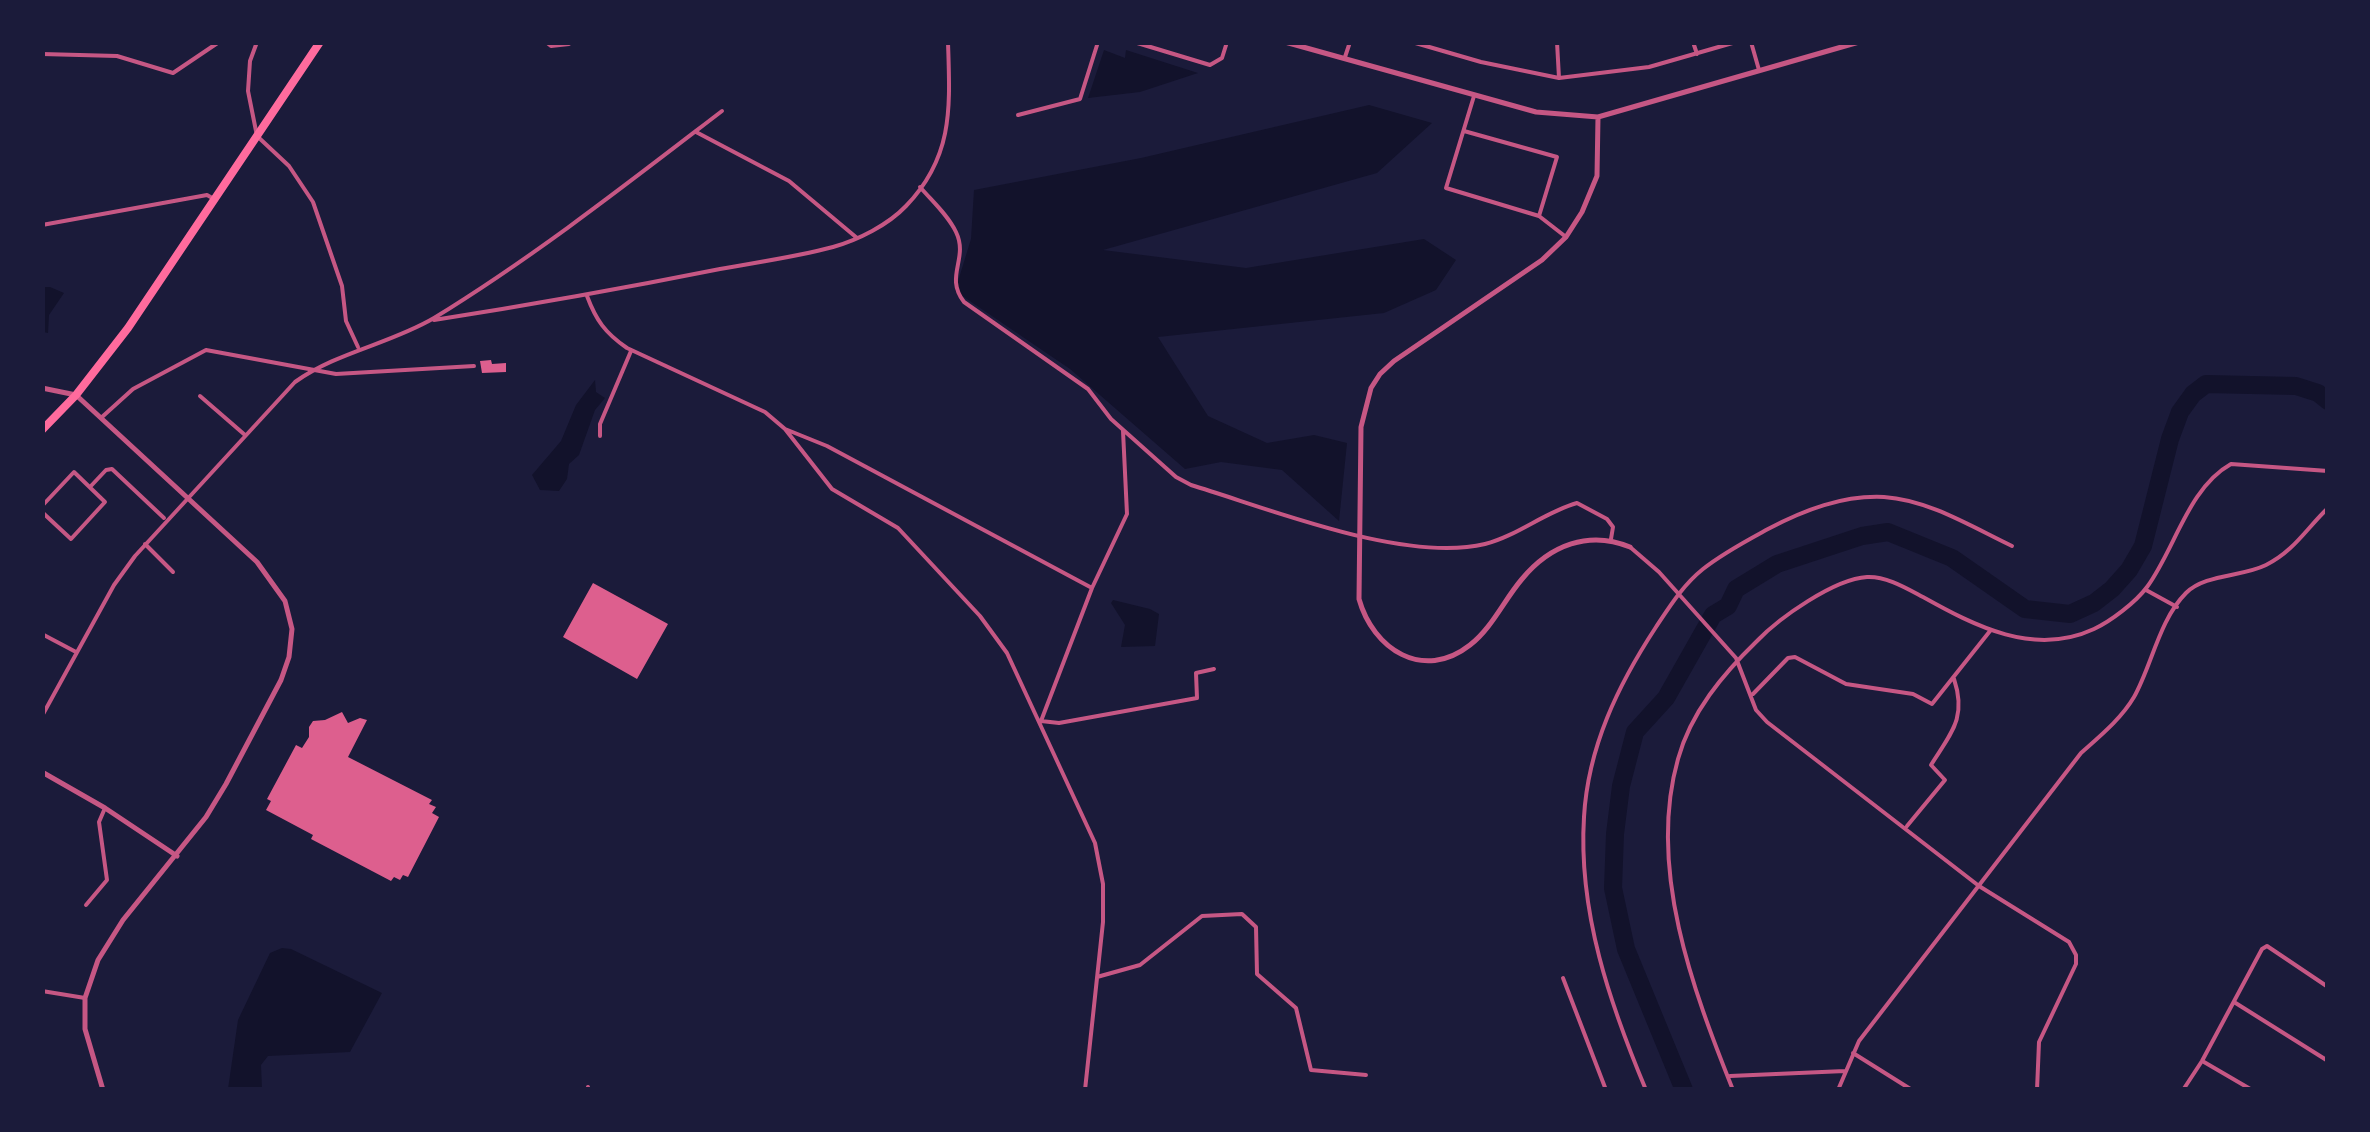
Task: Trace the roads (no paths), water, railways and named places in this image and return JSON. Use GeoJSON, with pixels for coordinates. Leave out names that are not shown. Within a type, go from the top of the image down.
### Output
{"type":"FeatureCollection","features":[{"type":"Feature","properties":{"kind":"highway"},"geometry":{"type":"LineString","coordinates":[[42,430],[76,396],[128,328],[320,42]]}},
{"type":"Feature","properties":{"kind":"street"},"geometry":{"type":"LineString","coordinates":[[42,54],[117,56],[173,72],[218,42]]}},
{"type":"Feature","properties":{"kind":"street"},"geometry":{"type":"LineString","coordinates":[[257,42],[250,60],[248,91],[257,136],[289,166],[313,202],[342,286],[346,321],[358,349]]}},
{"type":"Feature","properties":{"kind":"street"},"geometry":{"type":"LineString","coordinates":[[546,42],[551,46],[568,44]]}},
{"type":"Feature","properties":{"kind":"street"},"geometry":{"type":"LineString","coordinates":[[430,320],[587,296],[858,238],[905,207],[944,146],[950,113],[948,42]]}},
{"type":"Feature","properties":{"kind":"street"},"geometry":{"type":"LineString","coordinates":[[1018,115],[1080,98],[1098,42]]}},
{"type":"Feature","properties":{"kind":"street"},"geometry":{"type":"LineString","coordinates":[[1134,42],[1210,65],[1222,58],[1227,42]]}},
{"type":"Feature","properties":{"kind":"street"},"geometry":{"type":"LineString","coordinates":[[1285,42],[1536,112],[1598,117],[1860,42]]}},
{"type":"Feature","properties":{"kind":"street"},"geometry":{"type":"LineString","coordinates":[[1343,60],[1350,42]]}},
{"type":"Feature","properties":{"kind":"street"},"geometry":{"type":"LineString","coordinates":[[1412,42],[1559,78],[1649,67],[1736,42]]}},
{"type":"Feature","properties":{"kind":"street"},"geometry":{"type":"LineString","coordinates":[[1557,42],[1559,78]]}},
{"type":"Feature","properties":{"kind":"street"},"geometry":{"type":"LineString","coordinates":[[1694,42],[1696,54]]}},
{"type":"Feature","properties":{"kind":"street"},"geometry":{"type":"LineString","coordinates":[[1752,42],[1760,70]]}},
{"type":"Feature","properties":{"kind":"street"},"geometry":{"type":"LineString","coordinates":[[1474,96],[1446,188],[1539,216],[1566,237]]}},
{"type":"Feature","properties":{"kind":"street"},"geometry":{"type":"LineString","coordinates":[[42,716],[114,585],[165,520],[294,382],[311,370],[430,320],[559,236],[722,111]]}},
{"type":"Feature","properties":{"kind":"street"},"geometry":{"type":"LineString","coordinates":[[1598,117],[1597,176],[1566,237],[1542,260],[1380,374],[1365,403],[1358,534],[1359,599],[1368,624],[1382,644],[1398,655],[1420,660],[1447,657],[1482,634],[1523,577],[1546,557],[1566,545],[1594,538],[1612,539],[1630,547],[1737,659],[1756,710],[1768,722],[1979,886],[2069,942],[2076,964],[2039,1042],[2036,1090]]}},
{"type":"Feature","properties":{"kind":"street"},"geometry":{"type":"LineString","coordinates":[[1464,131],[1557,157],[1539,216]]}},
{"type":"Feature","properties":{"kind":"street"},"geometry":{"type":"LineString","coordinates":[[696,132],[789,181],[858,238]]}},
{"type":"Feature","properties":{"kind":"street"},"geometry":{"type":"LineString","coordinates":[[920,187],[957,234],[961,255],[954,277],[955,291],[964,302],[1088,388],[1123,430],[1176,477],[1191,485],[1358,534],[1454,548],[1488,543],[1577,503],[1607,519],[1613,527],[1612,539]]}},
{"type":"Feature","properties":{"kind":"street"},"geometry":{"type":"LineString","coordinates":[[42,225],[208,195],[214,198]]}},
{"type":"Feature","properties":{"kind":"street"},"geometry":{"type":"LineString","coordinates":[[587,296],[607,335],[765,412],[785,429],[832,489],[898,528],[980,616],[1007,653],[1095,843],[1103,884],[1085,1090]]}},
{"type":"Feature","properties":{"kind":"street"},"geometry":{"type":"LineString","coordinates":[[102,417],[133,388],[206,350],[336,374],[474,366]]}},
{"type":"Feature","properties":{"kind":"street"},"geometry":{"type":"LineString","coordinates":[[600,436],[600,424],[632,350]]}},
{"type":"Feature","properties":{"kind":"street"},"geometry":{"type":"LineString","coordinates":[[42,388],[76,396],[102,417],[266,572],[285,600],[292,629],[286,668],[268,708],[206,817],[110,939],[98,960],[85,998],[86,1029],[103,1090]]}},
{"type":"Feature","properties":{"kind":"street"},"geometry":{"type":"LineString","coordinates":[[200,396],[245,436]]}},
{"type":"Feature","properties":{"kind":"street"},"geometry":{"type":"LineString","coordinates":[[785,429],[827,446],[1092,588]]}},
{"type":"Feature","properties":{"kind":"street"},"geometry":{"type":"LineString","coordinates":[[1040,721],[1092,588],[1127,514],[1123,430]]}},
{"type":"Feature","properties":{"kind":"street"},"geometry":{"type":"LineString","coordinates":[[1733,1090],[1692,980],[1669,855],[1670,808],[1678,758],[1717,681],[1737,659],[1785,616],[1844,583],[1867,577],[1894,582],[1970,624],[2004,636],[2050,640],[2094,629],[2146,590],[2202,490],[2221,469],[2231,464],[2328,470]]}},
{"type":"Feature","properties":{"kind":"street"},"geometry":{"type":"LineString","coordinates":[[90,487],[106,470],[112,469],[165,520]]}},
{"type":"Feature","properties":{"kind":"street"},"geometry":{"type":"LineString","coordinates":[[74,472],[90,487],[105,502],[72,538],[42,509],[74,472]]}},
{"type":"Feature","properties":{"kind":"street"},"geometry":{"type":"LineString","coordinates":[[1646,1090],[1616,1020],[1598,959],[1586,878],[1584,818],[1590,769],[1607,715],[1630,666],[1702,569],[1799,513],[1853,498],[1910,501],[2012,546]]}},
{"type":"Feature","properties":{"kind":"street"},"geometry":{"type":"LineString","coordinates":[[1838,1090],[1853,1053],[2080,753],[2114,723],[2133,698],[2176,607],[2195,586],[2260,568],[2287,554],[2328,508]]}},
{"type":"Feature","properties":{"kind":"street"},"geometry":{"type":"LineString","coordinates":[[145,544],[173,572]]}},
{"type":"Feature","properties":{"kind":"street"},"geometry":{"type":"LineString","coordinates":[[2146,590],[2176,607]]}},
{"type":"Feature","properties":{"kind":"street"},"geometry":{"type":"LineString","coordinates":[[1753,694],[1788,658],[1795,657],[1846,684],[1913,694],[1932,704],[1990,631]]}},
{"type":"Feature","properties":{"kind":"street"},"geometry":{"type":"LineString","coordinates":[[42,634],[76,652]]}},
{"type":"Feature","properties":{"kind":"street"},"geometry":{"type":"LineString","coordinates":[[1040,721],[1059,723],[1196,698],[1196,674],[1214,669]]}},
{"type":"Feature","properties":{"kind":"street"},"geometry":{"type":"LineString","coordinates":[[1907,826],[1946,780],[1931,765],[1959,718],[1961,699],[1954,678]]}},
{"type":"Feature","properties":{"kind":"street"},"geometry":{"type":"LineString","coordinates":[[42,772],[178,856]]}},
{"type":"Feature","properties":{"kind":"street"},"geometry":{"type":"LineString","coordinates":[[86,906],[106,880],[99,822],[105,808]]}},
{"type":"Feature","properties":{"kind":"street"},"geometry":{"type":"LineString","coordinates":[[1097,977],[1140,965],[1202,916],[1242,914],[1256,927],[1257,974],[1296,1008],[1312,1070],[1366,1075]]}},
{"type":"Feature","properties":{"kind":"street"},"geometry":{"type":"LineString","coordinates":[[2183,1090],[2262,948],[2267,946],[2328,987]]}},
{"type":"Feature","properties":{"kind":"street"},"geometry":{"type":"LineString","coordinates":[[1563,978],[1606,1090]]}},
{"type":"Feature","properties":{"kind":"street"},"geometry":{"type":"LineString","coordinates":[[42,991],[85,998]]}},
{"type":"Feature","properties":{"kind":"street"},"geometry":{"type":"LineString","coordinates":[[2234,1002],[2328,1061]]}},
{"type":"Feature","properties":{"kind":"street"},"geometry":{"type":"LineString","coordinates":[[1853,1053],[1912,1090]]}},
{"type":"Feature","properties":{"kind":"street"},"geometry":{"type":"LineString","coordinates":[[2202,1061],[2252,1090]]}},
{"type":"Feature","properties":{"kind":"street"},"geometry":{"type":"LineString","coordinates":[[1728,1076],[1845,1071]]}},
{"type":"Feature","properties":{"kind":"waterway"},"geometry":{"type":"LineString","coordinates":[[1684,1090],[1626,949],[1613,888],[1615,834],[1621,786],[1635,732],[1666,698],[1713,615],[1728,606],[1736,589],[1777,564],[1862,536],[1888,532],[1952,558],[2025,609],[2070,614],[2112,589],[2143,546],[2170,439],[2180,412],[2193,394],[2206,384],[2296,386],[2328,401]]}}]}
